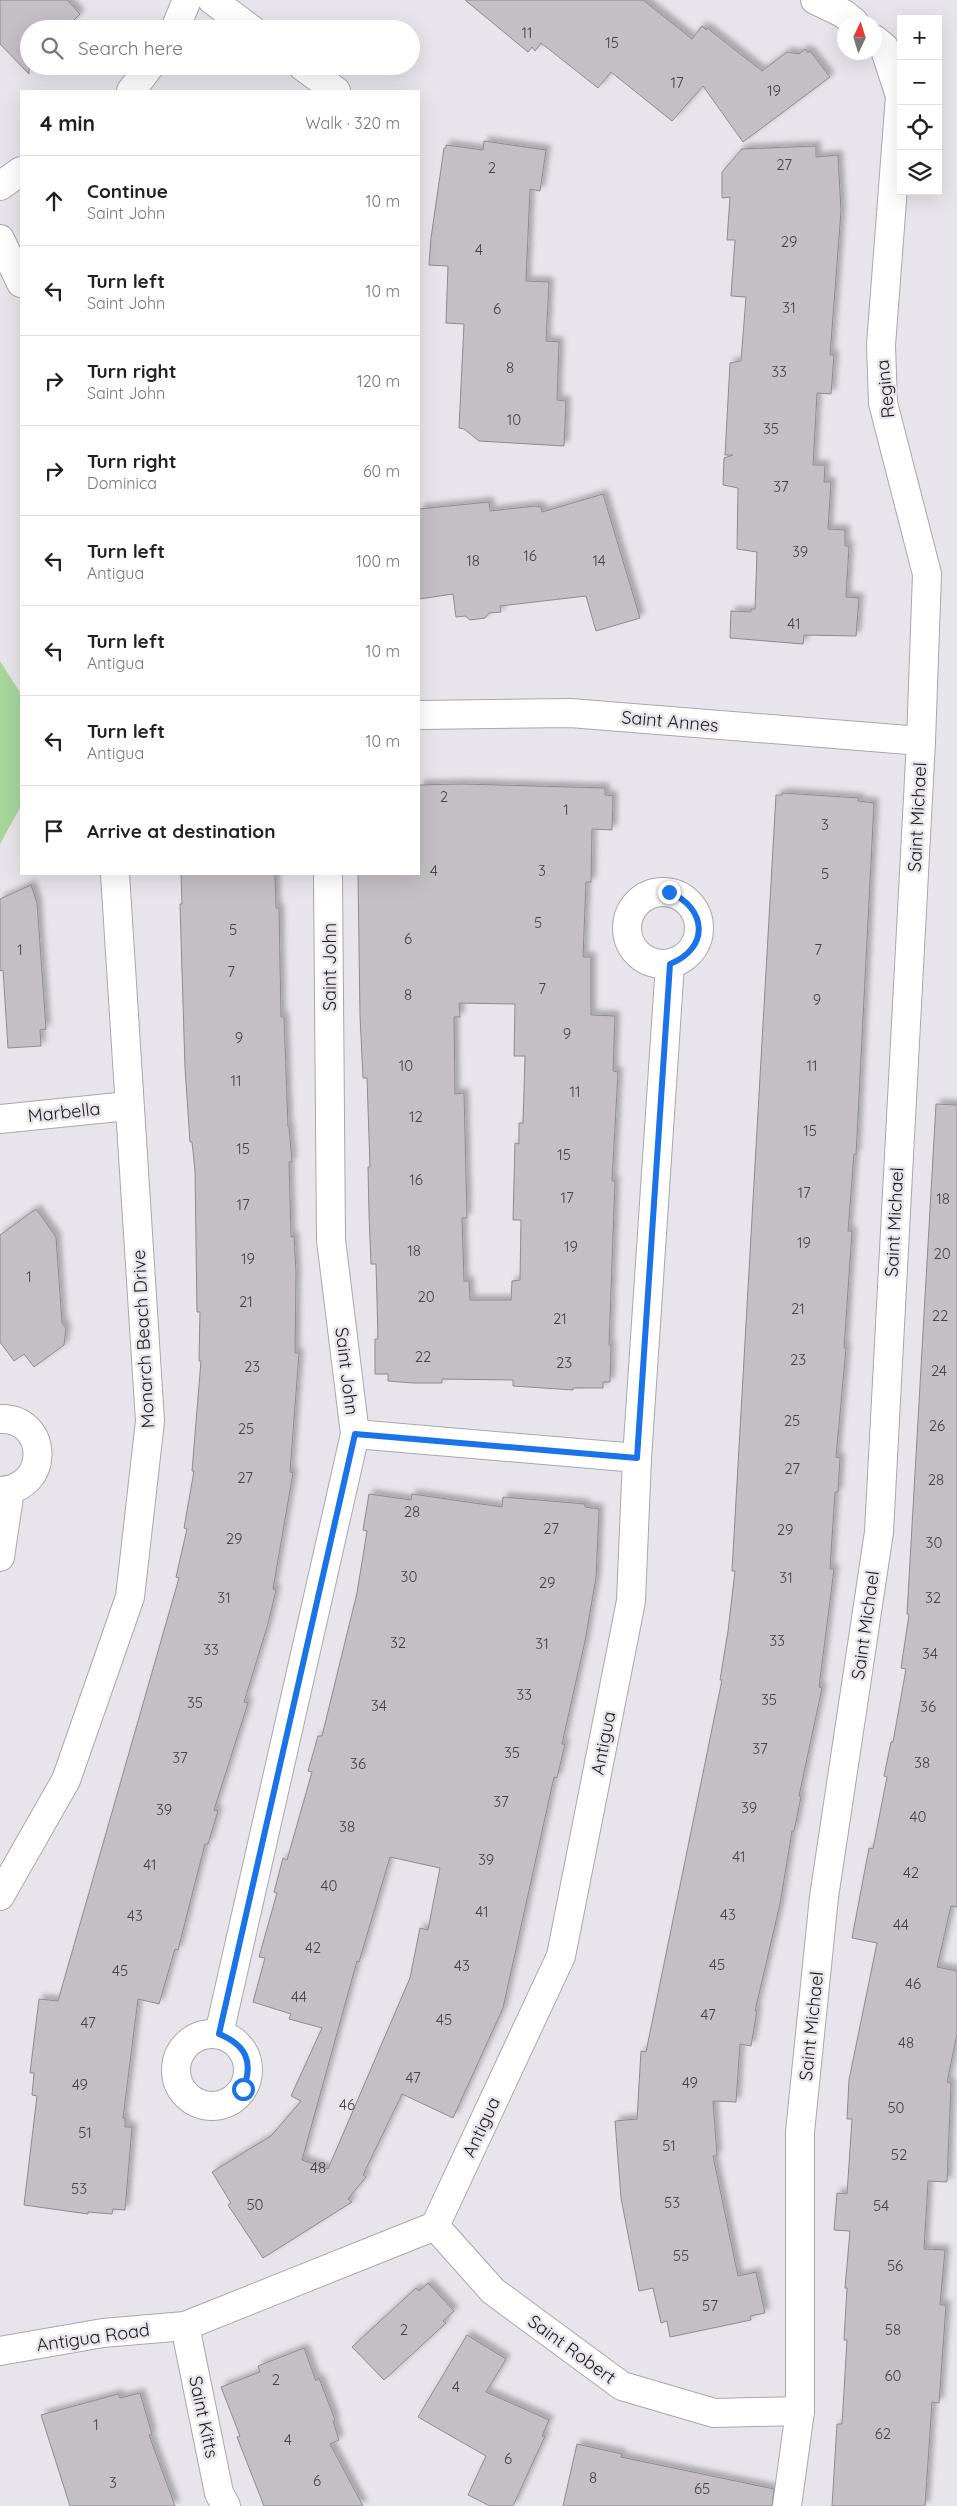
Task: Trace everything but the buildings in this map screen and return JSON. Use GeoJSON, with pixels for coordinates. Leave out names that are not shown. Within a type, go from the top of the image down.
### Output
{"type":"FeatureCollection","features":[{"type":"Feature","properties":{"kind":"street"},"geometry":{"type":"LineString","coordinates":[[178,20],[186,0]]}},
{"type":"Feature","properties":{"kind":"street"},"geometry":{"type":"LineString","coordinates":[[212,0],[239,20]]}},
{"type":"Feature","properties":{"kind":"street"},"geometry":{"type":"LineString","coordinates":[[815,0],[845,15]]}},
{"type":"Feature","properties":{"kind":"street","name":"Regina"},"geometry":{"type":"LineString","coordinates":[[882,45],[900,96],[881,344],[883,403],[927,574],[921,741]]}},
{"type":"Feature","properties":{"kind":"street"},"geometry":{"type":"LineString","coordinates":[[132,90],[143,75]]}},
{"type":"Feature","properties":{"kind":"street"},"geometry":{"type":"LineString","coordinates":[[314,75],[335,90]]}},
{"type":"Feature","properties":{"kind":"street"},"geometry":{"type":"LineString","coordinates":[[0,186],[20,173]]}},
{"type":"Feature","properties":{"kind":"street"},"geometry":{"type":"LineString","coordinates":[[0,239],[20,281]]}},
{"type":"Feature","properties":{"kind":"street","name":"Saint Annes"},"geometry":{"type":"LineString","coordinates":[[420,715],[570,713],[921,741]]}},
{"type":"Feature","properties":{"kind":"street","name":"Saint Michael"},"geometry":{"type":"LineString","coordinates":[[787,2506],[800,2411],[800,2132],[824,1897],[878,1532],[921,741]]}},
{"type":"Feature","properties":{"kind":"street","name":"Monarch Beach Drive"},"geometry":{"type":"LineString","coordinates":[[0,1896],[66,1780],[130,1597],[150,1421],[128,1106],[115,875]]}},
{"type":"Feature","properties":{"kind":"street","name":"Saint John"},"geometry":{"type":"LineString","coordinates":[[219,2034],[355,1434],[331,1240],[328,875]]}},
{"type":"Feature","properties":{"kind":"street","name":"Antigua"},"geometry":{"type":"LineString","coordinates":[[435,2226],[561,1956],[631,1601],[637,1458],[670,964]]}},
{"type":"Feature","properties":{"kind":"street","name":"Marbella"},"geometry":{"type":"LineString","coordinates":[[0,1119],[128,1106]]}},
{"type":"Feature","properties":{"kind":"street"},"geometry":{"type":"LineString","coordinates":[[0,1419],[8,1419],[22,1424],[32,1434],[38,1447],[38,1462],[33,1475],[23,1485],[5,1491],[0,1557]]}},
{"type":"Feature","properties":{"kind":"street"},"geometry":{"type":"LineString","coordinates":[[355,1434],[637,1458]]}},
{"type":"Feature","properties":{"kind":"street"},"geometry":{"type":"LineString","coordinates":[[186,2326],[435,2226]]}},
{"type":"Feature","properties":{"kind":"street","name":"Saint Robert"},"geometry":{"type":"LineString","coordinates":[[435,2226],[493,2291],[622,2386],[714,2413],[800,2411]]}},
{"type":"Feature","properties":{"kind":"street","name":"Antigua Road"},"geometry":{"type":"LineString","coordinates":[[0,2350],[103,2333],[186,2326]]}},
{"type":"Feature","properties":{"kind":"street","name":"Saint Kitts"},"geometry":{"type":"LineString","coordinates":[[186,2326],[219,2493],[226,2506]]}},
{"type":"Feature","properties":{"kind":"green space"},"geometry":{"type":"Polygon","coordinates":[[[0,661],[20,692],[20,808],[0,844],[0,661]]]}},
{"type":"Feature","properties":{"kind":"route"},"geometry":{"type":"LineString","coordinates":[[243,2089],[248,2076],[248,2062],[243,2049],[232,2039],[219,2034],[355,1434],[637,1458],[670,964],[684,958],[693,948],[698,935],[699,921],[693,908],[682,898],[669,892]]}}]}
